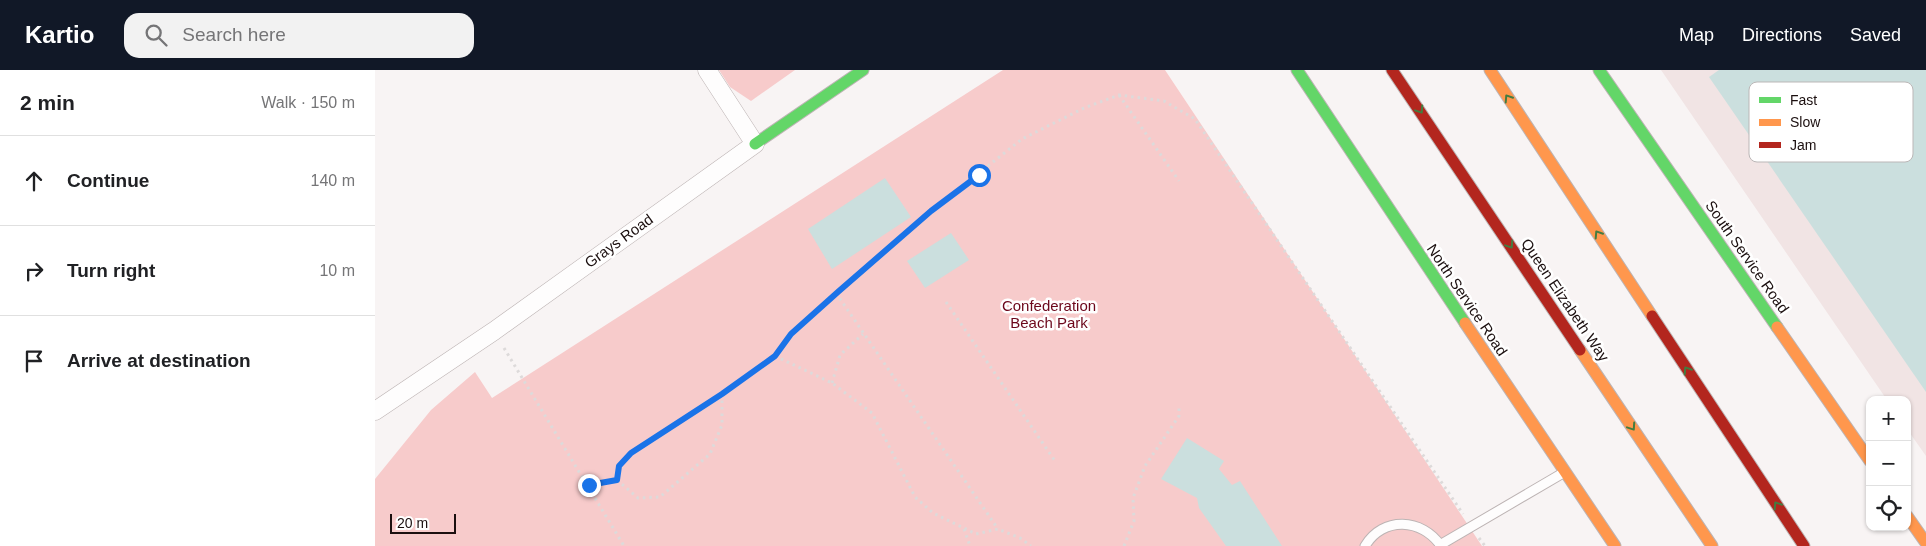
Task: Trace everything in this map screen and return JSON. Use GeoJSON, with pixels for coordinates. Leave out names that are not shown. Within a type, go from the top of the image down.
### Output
{"type":"FeatureCollection","features":[{"type":"Feature","properties":{"kind":"main road","name":"Grays Road"},"geometry":{"type":"LineString","coordinates":[[755,144],[863,70]]}},
{"type":"Feature","properties":{"kind":"main road","name":"North Service Road"},"geometry":{"type":"LineString","coordinates":[[1297,70],[1564,473],[1615,546]]}},
{"type":"Feature","properties":{"kind":"main road","name":"Queen Elizabeth Way"},"geometry":{"type":"LineString","coordinates":[[1393,70],[1712,546]]}},
{"type":"Feature","properties":{"kind":"main road"},"geometry":{"type":"LineString","coordinates":[[1490,70],[1803,546]]}},
{"type":"Feature","properties":{"kind":"main road","name":"South Service Road"},"geometry":{"type":"LineString","coordinates":[[1599,70],[1866,456]]}},
{"type":"Feature","properties":{"kind":"main road"},"geometry":{"type":"LineString","coordinates":[[1911,522],[1926,543]]}},
{"type":"Feature","properties":{"kind":"street"},"geometry":{"type":"LineString","coordinates":[[707,70],[755,144]]}},
{"type":"Feature","properties":{"kind":"street","name":"Grays Road"},"geometry":{"type":"LineString","coordinates":[[375,411],[494,331],[755,144]]}},
{"type":"Feature","properties":{"kind":"lane"},"geometry":{"type":"LineString","coordinates":[[1365,546],[1375,533],[1388,526],[1403,523],[1424,530],[1441,545],[1564,473]]}},
{"type":"Feature","properties":{"kind":"path"},"geometry":{"type":"LineString","coordinates":[[1119,95],[1179,181]]}},
{"type":"Feature","properties":{"kind":"path"},"geometry":{"type":"LineString","coordinates":[[617,480],[619,466],[631,453],[722,394],[775,356],[791,334],[836,293],[931,211],[1022,139],[1085,108],[1119,95],[1164,101],[1195,119],[1458,506]]}},
{"type":"Feature","properties":{"kind":"path"},"geometry":{"type":"LineString","coordinates":[[836,293],[998,529],[1020,538],[1031,546]]}},
{"type":"Feature","properties":{"kind":"path"},"geometry":{"type":"LineString","coordinates":[[946,302],[1055,461]]}},
{"type":"Feature","properties":{"kind":"path"},"geometry":{"type":"LineString","coordinates":[[494,331],[589,485],[624,546]]}},
{"type":"Feature","properties":{"kind":"path"},"geometry":{"type":"LineString","coordinates":[[832,384],[840,355],[863,334]]}},
{"type":"Feature","properties":{"kind":"path"},"geometry":{"type":"LineString","coordinates":[[775,356],[832,384],[872,413],[915,497],[933,513],[976,534],[998,529]]}},
{"type":"Feature","properties":{"kind":"path"},"geometry":{"type":"LineString","coordinates":[[617,480],[638,498],[659,497],[711,454],[722,425],[722,394]]}},
{"type":"Feature","properties":{"kind":"path"},"geometry":{"type":"LineString","coordinates":[[1124,546],[1135,521],[1133,498],[1145,466],[1179,416],[1179,408]]}},
{"type":"Feature","properties":{"kind":"path"},"geometry":{"type":"LineString","coordinates":[[589,485],[617,480]]}},
{"type":"Feature","properties":{"kind":"path"},"geometry":{"type":"LineString","coordinates":[[964,528],[970,546]]}},
{"type":"Feature","properties":{"kind":"shaded area"},"geometry":{"type":"Polygon","coordinates":[[[1661,70],[1926,70],[1926,456],[1911,435],[1911,396],[1884,396],[1661,70]]]}},
{"type":"Feature","properties":{"kind":"green space"},"geometry":{"type":"Polygon","coordinates":[[[719,70],[795,70],[751,101],[730,87],[719,70]]]}},
{"type":"Feature","properties":{"kind":"green space","name":"Confederation Beach Park"},"geometry":{"type":"Polygon","coordinates":[[[1003,70],[1165,70],[1482,546],[375,546],[375,479],[431,410],[475,372],[492,398],[1003,70]]]}},
{"type":"Feature","properties":{"kind":"building"},"geometry":{"type":"Polygon","coordinates":[[[1719,70],[1926,70],[1926,392],[1768,162],[1913,162],[1913,82],[1749,82],[1749,135],[1709,77],[1719,70]]]}},
{"type":"Feature","properties":{"kind":"building"},"geometry":{"type":"Polygon","coordinates":[[[885,178],[911,217],[832,269],[808,229],[885,178]]]}},
{"type":"Feature","properties":{"kind":"building"},"geometry":{"type":"Polygon","coordinates":[[[951,233],[969,260],[925,288],[907,261],[951,233]]]}},
{"type":"Feature","properties":{"kind":"building"},"geometry":{"type":"Polygon","coordinates":[[[1187,438],[1224,461],[1219,469],[1232,485],[1240,481],[1282,546],[1226,546],[1199,508],[1197,498],[1161,479],[1187,438]]]}},
{"type":"Feature","properties":{"kind":"traffic: fast"},"geometry":{"type":"LineString","coordinates":[[755,144],[863,70]]}},
{"type":"Feature","properties":{"kind":"traffic: fast"},"geometry":{"type":"LineString","coordinates":[[1297,70],[1465,323]]}},
{"type":"Feature","properties":{"kind":"traffic: fast"},"geometry":{"type":"LineString","coordinates":[[1599,70],[1777,327]]}},
{"type":"Feature","properties":{"kind":"traffic: slow"},"geometry":{"type":"LineString","coordinates":[[1490,70],[1652,316]]}},
{"type":"Feature","properties":{"kind":"traffic: slow"},"geometry":{"type":"LineString","coordinates":[[1465,323],[1615,546]]}},
{"type":"Feature","properties":{"kind":"traffic: slow"},"geometry":{"type":"LineString","coordinates":[[1777,327],[1866,455]]}},
{"type":"Feature","properties":{"kind":"traffic: slow"},"geometry":{"type":"LineString","coordinates":[[1580,350],[1712,546]]}},
{"type":"Feature","properties":{"kind":"traffic: slow"},"geometry":{"type":"LineString","coordinates":[[1911,522],[1926,543]]}},
{"type":"Feature","properties":{"kind":"traffic: jam"},"geometry":{"type":"LineString","coordinates":[[1392,70],[1580,350]]}},
{"type":"Feature","properties":{"kind":"traffic: jam"},"geometry":{"type":"LineString","coordinates":[[1652,316],[1804,546]]}},
{"type":"Feature","properties":{"kind":"route"},"geometry":{"type":"LineString","coordinates":[[589,485],[617,480],[619,466],[631,453],[722,394],[775,356],[791,334],[839,291],[931,211],[979,175]]}}]}
